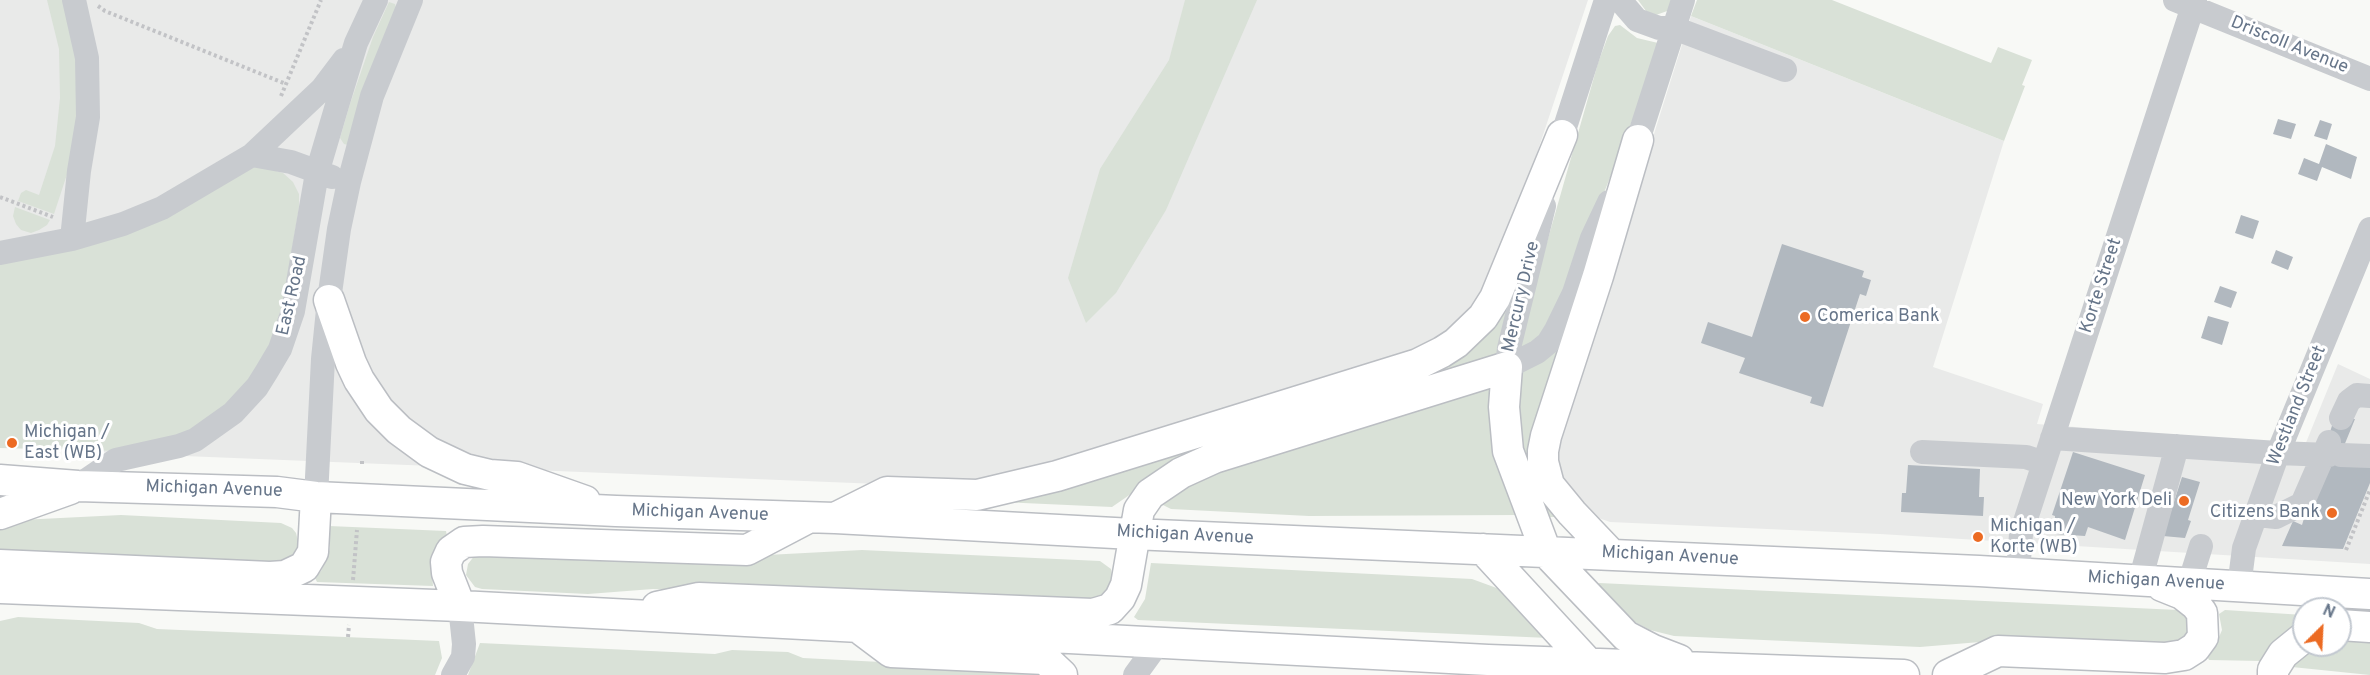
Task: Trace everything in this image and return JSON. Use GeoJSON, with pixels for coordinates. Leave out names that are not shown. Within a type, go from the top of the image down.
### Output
{"type":"FeatureCollection","features":[{"type":"Feature","properties":{"kind":"main road"},"geometry":{"type":"LineString","coordinates":[[460,606],[447,573],[446,562],[451,551],[464,542],[747,550],[887,492],[977,495],[1057,476],[1418,364],[1456,343],[1483,317],[1495,298],[1562,135]]}},
{"type":"Feature","properties":{"kind":"main road"},"geometry":{"type":"LineString","coordinates":[[1611,554],[1549,485],[1543,462],[1543,451],[1638,140]]}},
{"type":"Feature","properties":{"kind":"main road"},"geometry":{"type":"LineString","coordinates":[[329,300],[359,380],[383,415],[411,440],[445,461],[465,469],[490,475],[517,477],[616,511]]}},
{"type":"Feature","properties":{"kind":"main road"},"geometry":{"type":"LineString","coordinates":[[624,615],[699,598],[1093,614],[1110,609],[1120,598],[1130,570],[1138,510],[1150,494],[1181,473],[1214,458],[1506,367],[1504,407],[1508,451],[1546,552],[1626,636],[1653,650],[1699,667]]}},
{"type":"Feature","properties":{"kind":"main road","name":"Michigan Avenue"},"geometry":{"type":"LineString","coordinates":[[0,480],[78,486],[278,492],[316,497],[616,511],[823,517],[1133,534],[2019,573],[2370,594]]}},
{"type":"Feature","properties":{"kind":"main road"},"geometry":{"type":"LineString","coordinates":[[0,514],[78,486]]}},
{"type":"Feature","properties":{"kind":"main road"},"geometry":{"type":"LineString","coordinates":[[0,565],[285,576],[304,567],[314,552],[316,497]]}},
{"type":"Feature","properties":{"kind":"main road"},"geometry":{"type":"LineString","coordinates":[[1483,549],[1594,669]]}},
{"type":"Feature","properties":{"kind":"main road"},"geometry":{"type":"LineString","coordinates":[[1948,675],[1998,651],[2165,658],[2184,656],[2195,648],[2203,637],[2202,613],[2196,604],[2182,594],[2146,581]]}},
{"type":"Feature","properties":{"kind":"main road"},"geometry":{"type":"LineString","coordinates":[[0,588],[460,606],[1466,658],[1594,669],[1699,667],[1824,674],[1904,675]]}},
{"type":"Feature","properties":{"kind":"main road"},"geometry":{"type":"LineString","coordinates":[[2352,626],[2370,627]]}},
{"type":"Feature","properties":{"kind":"main road"},"geometry":{"type":"LineString","coordinates":[[859,628],[891,652],[1045,659],[1062,675]]}},
{"type":"Feature","properties":{"kind":"main road"},"geometry":{"type":"LineString","coordinates":[[2273,675],[2273,670],[2283,654],[2292,647]]}},
{"type":"Feature","properties":{"kind":"street"},"geometry":{"type":"LineString","coordinates":[[72,238],[79,171],[88,117],[87,58],[74,0]]}},
{"type":"Feature","properties":{"kind":"street","name":"East Road"},"geometry":{"type":"LineString","coordinates":[[78,486],[116,460],[179,446],[195,440],[233,413],[257,387],[280,349],[293,311],[317,174],[356,43],[376,0]]}},
{"type":"Feature","properties":{"kind":"street","name":"East Road"},"geometry":{"type":"LineString","coordinates":[[316,497],[323,358],[329,300],[349,182],[372,96],[411,0]]}},
{"type":"Feature","properties":{"kind":"street","name":"Mercury Drive"},"geometry":{"type":"LineString","coordinates":[[1506,367],[1562,135],[1606,0]]}},
{"type":"Feature","properties":{"kind":"street"},"geometry":{"type":"LineString","coordinates":[[1623,0],[1624,5],[1637,20],[1659,28],[1674,28],[1785,70]]}},
{"type":"Feature","properties":{"kind":"street","name":"Mercury Drive"},"geometry":{"type":"LineString","coordinates":[[1506,367],[1537,352],[1548,343],[1556,330],[1574,292],[1592,238],[1638,140],[1683,0]]}},
{"type":"Feature","properties":{"kind":"street","name":"Driscoll Avenue"},"geometry":{"type":"LineString","coordinates":[[2187,2],[2370,79]]}},
{"type":"Feature","properties":{"kind":"street","name":"Korte Street"},"geometry":{"type":"LineString","coordinates":[[2019,573],[2021,534],[2187,2]]}},
{"type":"Feature","properties":{"kind":"street"},"geometry":{"type":"LineString","coordinates":[[0,253],[72,238],[123,224],[162,208],[252,155],[322,89],[356,43]]}},
{"type":"Feature","properties":{"kind":"street"},"geometry":{"type":"LineString","coordinates":[[252,155],[291,162],[317,174],[349,182]]}},
{"type":"Feature","properties":{"kind":"street","name":"Westland Street"},"geometry":{"type":"LineString","coordinates":[[2239,587],[2244,548],[2278,453],[2370,229]]}},
{"type":"Feature","properties":{"kind":"street"},"geometry":{"type":"LineString","coordinates":[[2341,417],[2349,401],[2357,395],[2370,396]]}},
{"type":"Feature","properties":{"kind":"street"},"geometry":{"type":"LineString","coordinates":[[2052,438],[2278,453],[2331,451],[2370,456]]}},
{"type":"Feature","properties":{"kind":"street"},"geometry":{"type":"LineString","coordinates":[[2146,581],[2177,446]]}},
{"type":"Feature","properties":{"kind":"street"},"geometry":{"type":"LineString","coordinates":[[2257,515],[2276,517],[2302,504],[2331,451]]}},
{"type":"Feature","properties":{"kind":"street"},"geometry":{"type":"LineString","coordinates":[[1922,452],[2026,457],[2044,463]]}},
{"type":"Feature","properties":{"kind":"street"},"geometry":{"type":"LineString","coordinates":[[2189,584],[2201,546]]}},
{"type":"Feature","properties":{"kind":"street"},"geometry":{"type":"LineString","coordinates":[[453,675],[463,657],[460,606]]}},
{"type":"Feature","properties":{"kind":"street"},"geometry":{"type":"LineString","coordinates":[[1135,675],[1159,642]]}},
{"type":"Feature","properties":{"kind":"path"},"geometry":{"type":"LineString","coordinates":[[90,0],[105,11],[286,84]]}},
{"type":"Feature","properties":{"kind":"path"},"geometry":{"type":"LineString","coordinates":[[279,101],[321,0]]}},
{"type":"Feature","properties":{"kind":"path"},"geometry":{"type":"LineString","coordinates":[[2346,550],[2370,490]]}},
{"type":"Feature","properties":{"kind":"path"},"geometry":{"type":"LineString","coordinates":[[352,584],[357,530]]}},
{"type":"Feature","properties":{"kind":"path"},"geometry":{"type":"LineString","coordinates":[[348,636],[349,624]]}},
{"type":"Feature","properties":{"kind":"shaded area"},"geometry":{"type":"Polygon","coordinates":[[[0,0],[1588,0],[1494,282],[1455,334],[1421,349],[978,488],[110,453],[0,443],[0,0]]]}},
{"type":"Feature","properties":{"kind":"shaded area"},"geometry":{"type":"Polygon","coordinates":[[[47,0],[64,0],[74,36],[79,103],[73,156],[54,214],[18,201],[21,193],[26,190],[39,195],[55,146],[60,98],[59,49],[47,0]]]}},
{"type":"Feature","properties":{"kind":"shaded area"},"geometry":{"type":"Polygon","coordinates":[[[1185,0],[1257,0],[1166,210],[1116,293],[1086,323],[1068,278],[1100,169],[1169,60],[1185,0]]]}},
{"type":"Feature","properties":{"kind":"shaded area"},"geometry":{"type":"Polygon","coordinates":[[[1638,0],[1678,0],[1670,10],[1656,15],[1646,11],[1638,0]]]}},
{"type":"Feature","properties":{"kind":"shaded area"},"geometry":{"type":"Polygon","coordinates":[[[1697,0],[1832,0],[1991,63],[1998,47],[2032,60],[2022,85],[2025,86],[2004,141],[1691,16],[1697,0]]]}},
{"type":"Feature","properties":{"kind":"shaded area"},"geometry":{"type":"Polygon","coordinates":[[[389,2],[395,4],[396,8],[348,145],[344,144],[340,138],[350,104],[373,37],[389,2]]]}},
{"type":"Feature","properties":{"kind":"shaded area"},"geometry":{"type":"Polygon","coordinates":[[[1691,16],[2004,141],[1933,367],[2043,404],[2037,424],[2305,445],[2338,364],[2370,379],[2370,564],[1880,534],[1610,522],[1593,516],[1559,478],[1556,446],[1691,16]]]}},
{"type":"Feature","properties":{"kind":"shaded area"},"geometry":{"type":"Polygon","coordinates":[[[1620,25],[1637,38],[1658,43],[1641,98],[1554,321],[1523,351],[1518,344],[1598,63],[1608,36],[1615,26],[1620,25]]]}},
{"type":"Feature","properties":{"kind":"shaded area"},"geometry":{"type":"Polygon","coordinates":[[[258,166],[283,173],[293,182],[299,194],[299,207],[284,298],[272,339],[254,374],[226,405],[198,427],[161,443],[120,451],[0,448],[0,261],[258,166]]]}},
{"type":"Feature","properties":{"kind":"shaded area"},"geometry":{"type":"Polygon","coordinates":[[[15,207],[50,220],[47,225],[31,233],[21,230],[13,216],[15,207]]]}},
{"type":"Feature","properties":{"kind":"shaded area"},"geometry":{"type":"Polygon","coordinates":[[[1509,288],[1503,353],[1154,478],[1112,507],[1001,502],[1407,374],[1509,288]]]}},
{"type":"Feature","properties":{"kind":"shaded area"},"geometry":{"type":"Polygon","coordinates":[[[1566,328],[1541,424],[1560,517],[1546,517],[1520,463],[1516,370],[1566,328]]]}},
{"type":"Feature","properties":{"kind":"shaded area"},"geometry":{"type":"Polygon","coordinates":[[[1494,376],[1518,515],[1309,516],[1171,509],[1163,505],[1162,502],[1185,481],[1494,376]]]}},
{"type":"Feature","properties":{"kind":"shaded area"},"geometry":{"type":"Polygon","coordinates":[[[121,515],[281,523],[292,528],[299,545],[296,552],[283,563],[0,558],[0,521],[121,515]]]}},
{"type":"Feature","properties":{"kind":"shaded area"},"geometry":{"type":"Polygon","coordinates":[[[329,526],[446,531],[447,536],[440,543],[432,571],[433,586],[317,582],[315,578],[321,571],[330,547],[329,526]]]}},
{"type":"Feature","properties":{"kind":"shaded area"},"geometry":{"type":"Polygon","coordinates":[[[862,550],[1100,561],[1111,569],[1113,580],[1106,595],[1066,608],[653,589],[588,594],[482,589],[475,587],[466,575],[468,564],[475,555],[767,555],[862,550]]]}},
{"type":"Feature","properties":{"kind":"shaded area"},"geometry":{"type":"Polygon","coordinates":[[[1151,563],[1472,579],[1502,590],[1549,638],[1138,620],[1134,617],[1145,599],[1151,563]]]}},
{"type":"Feature","properties":{"kind":"shaded area"},"geometry":{"type":"Polygon","coordinates":[[[1599,583],[2178,610],[2187,615],[2192,626],[2184,645],[1992,641],[1920,647],[1674,636],[1650,630],[1631,620],[1598,585],[1599,583]]]}},
{"type":"Feature","properties":{"kind":"shaded area"},"geometry":{"type":"Polygon","coordinates":[[[2225,610],[2292,614],[2292,630],[2262,661],[2209,660],[2222,630],[2219,614],[2225,610]]]}},
{"type":"Feature","properties":{"kind":"shaded area"},"geometry":{"type":"Polygon","coordinates":[[[18,617],[139,623],[157,629],[439,641],[442,658],[435,675],[0,675],[0,621],[18,617]]]}},
{"type":"Feature","properties":{"kind":"shaded area"},"geometry":{"type":"Polygon","coordinates":[[[2370,631],[2370,675],[2292,667],[2297,657],[2352,657],[2352,632],[2370,631]]]}},
{"type":"Feature","properties":{"kind":"shaded area"},"geometry":{"type":"Polygon","coordinates":[[[480,643],[715,654],[732,650],[788,652],[803,658],[1036,670],[1039,675],[468,675],[480,643]]]}},
{"type":"Feature","properties":{"kind":"building"},"geometry":{"type":"Polygon","coordinates":[[[2278,119],[2296,124],[2291,139],[2273,134],[2278,119]]]}},
{"type":"Feature","properties":{"kind":"building"},"geometry":{"type":"Polygon","coordinates":[[[2320,120],[2332,124],[2327,140],[2314,136],[2320,120]]]}},
{"type":"Feature","properties":{"kind":"building"},"geometry":{"type":"Polygon","coordinates":[[[2326,144],[2357,157],[2351,179],[2322,167],[2317,181],[2298,174],[2304,158],[2319,164],[2326,144]]]}},
{"type":"Feature","properties":{"kind":"building"},"geometry":{"type":"Polygon","coordinates":[[[2241,215],[2259,221],[2253,239],[2235,233],[2241,215]]]}},
{"type":"Feature","properties":{"kind":"building","name":"Comerica Bank"},"geometry":{"type":"Polygon","coordinates":[[[1782,244],[1864,271],[1862,277],[1871,280],[1866,296],[1860,294],[1823,407],[1810,403],[1812,397],[1739,373],[1745,358],[1701,343],[1708,322],[1752,337],[1782,244]]]}},
{"type":"Feature","properties":{"kind":"building"},"geometry":{"type":"Polygon","coordinates":[[[2276,250],[2293,257],[2288,270],[2271,263],[2276,250]]]}},
{"type":"Feature","properties":{"kind":"building"},"geometry":{"type":"Polygon","coordinates":[[[2220,286],[2237,292],[2231,308],[2214,302],[2220,286]]]}},
{"type":"Feature","properties":{"kind":"building"},"geometry":{"type":"Polygon","coordinates":[[[2208,316],[2229,322],[2222,345],[2201,338],[2208,316]]]}},
{"type":"Feature","properties":{"kind":"building","name":"Citizens Bank"},"geometry":{"type":"Polygon","coordinates":[[[2334,419],[2355,419],[2337,463],[2370,466],[2370,483],[2343,549],[2282,546],[2293,521],[2302,525],[2334,419]]]}},
{"type":"Feature","properties":{"kind":"building"},"geometry":{"type":"Polygon","coordinates":[[[2073,452],[2145,475],[2125,540],[2088,527],[2085,536],[2055,534],[2055,516],[2052,515],[2073,452]]]}},
{"type":"Feature","properties":{"kind":"building"},"geometry":{"type":"Polygon","coordinates":[[[1908,465],[1980,469],[1979,497],[1984,497],[1983,516],[1901,512],[1902,493],[1906,493],[1908,465]]]}},
{"type":"Feature","properties":{"kind":"building","name":"New York Deli"},"geometry":{"type":"Polygon","coordinates":[[[2182,477],[2200,482],[2188,520],[2191,521],[2185,538],[2163,536],[2182,477]]]}},
{"type":"Feature","properties":{"kind":"place","name":"Comerica Bank"},"geometry":{"type":"Point","coordinates":[1805,317]}},
{"type":"Feature","properties":{"kind":"place","name":"Michigan / East (WB)"},"geometry":{"type":"Point","coordinates":[12,443]}},
{"type":"Feature","properties":{"kind":"place","name":"New York Deli"},"geometry":{"type":"Point","coordinates":[2184,501]}},
{"type":"Feature","properties":{"kind":"place","name":"Citizens Bank"},"geometry":{"type":"Point","coordinates":[2332,513]}},
{"type":"Feature","properties":{"kind":"place","name":"Michigan / Korte (WB)"},"geometry":{"type":"Point","coordinates":[1978,537]}}]}
